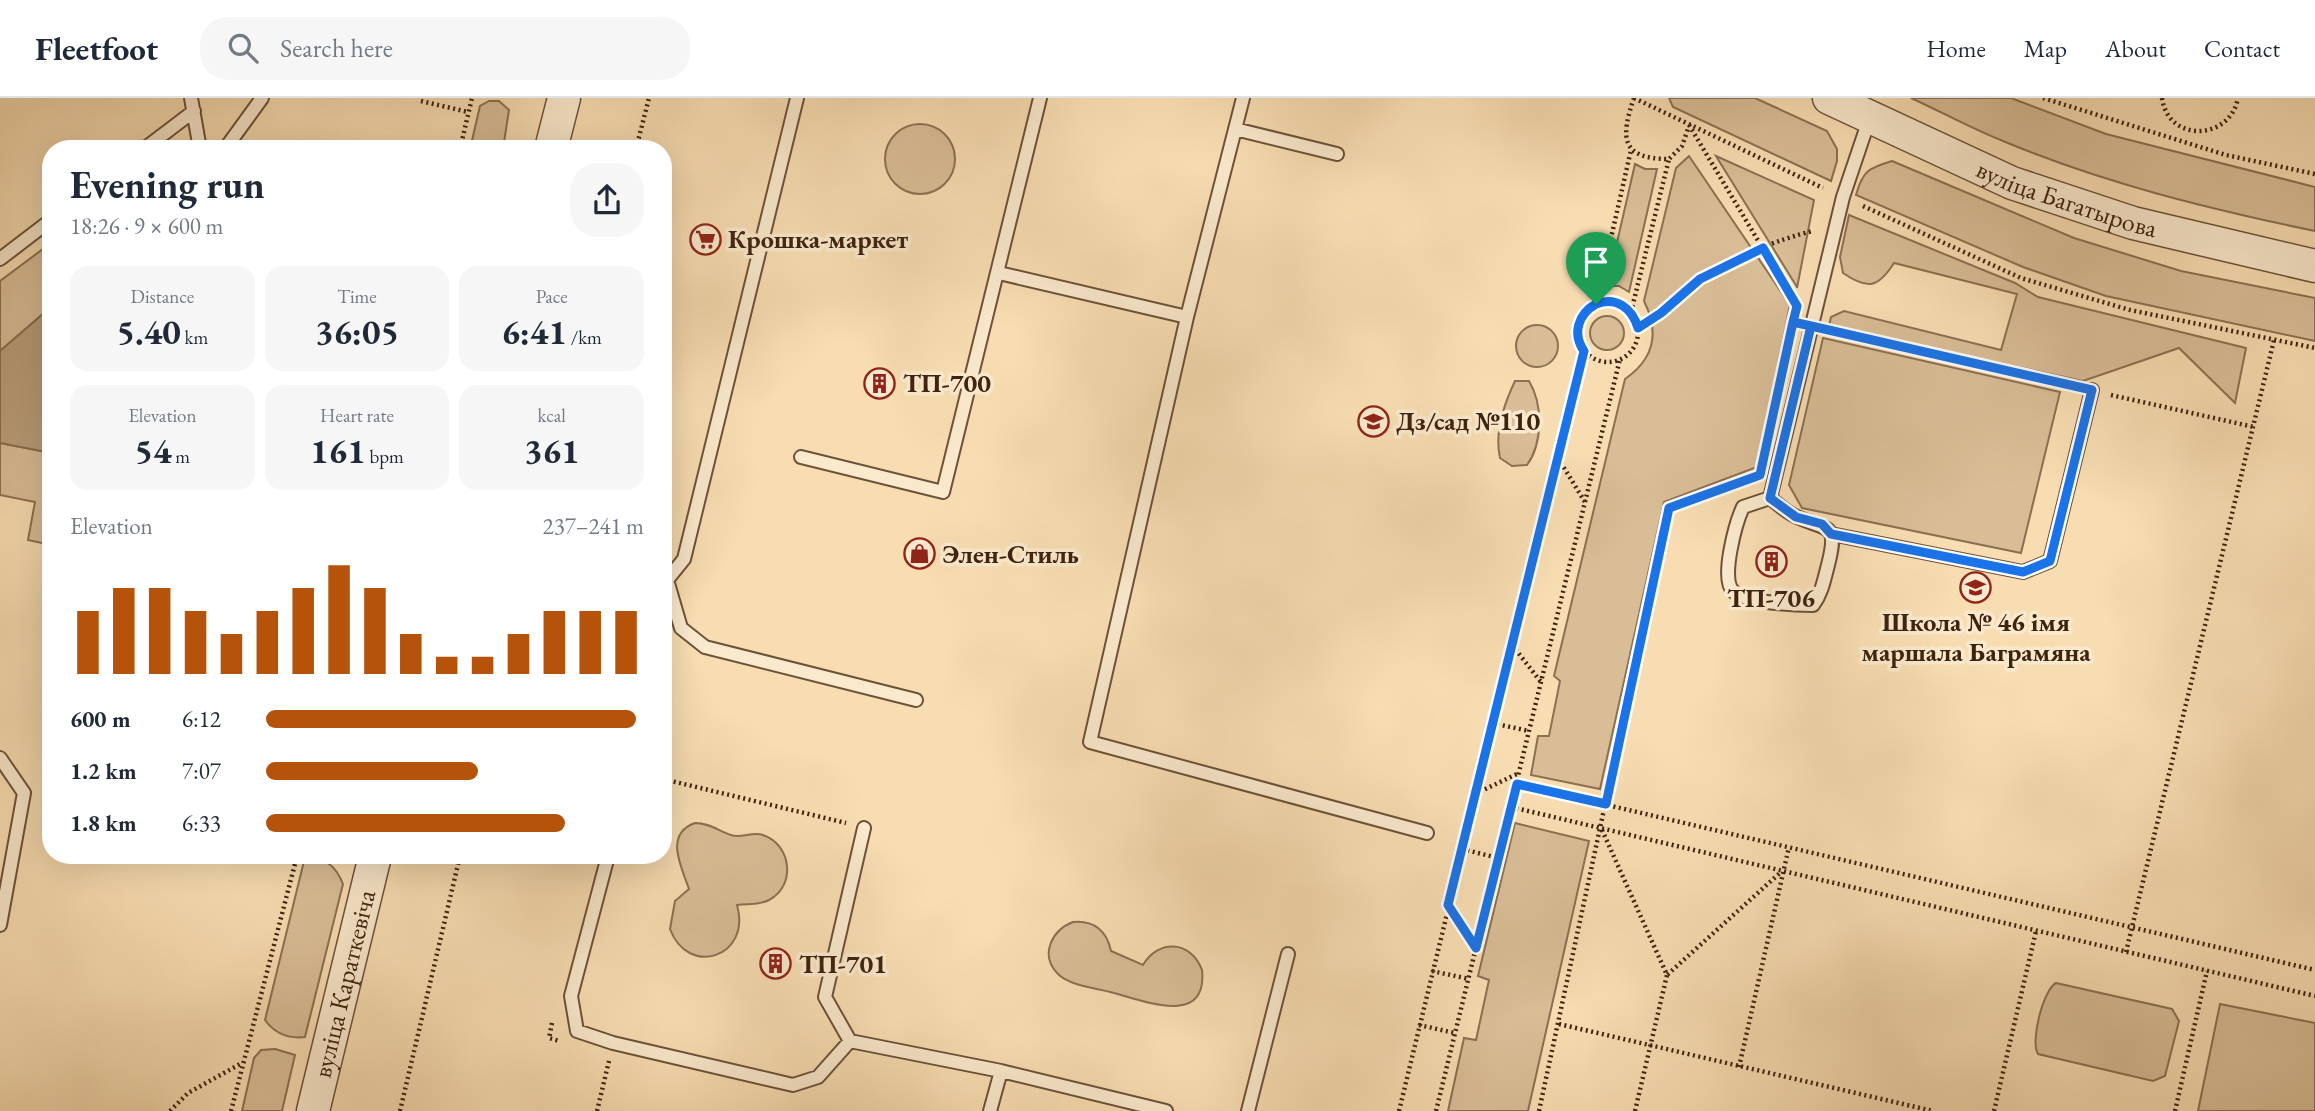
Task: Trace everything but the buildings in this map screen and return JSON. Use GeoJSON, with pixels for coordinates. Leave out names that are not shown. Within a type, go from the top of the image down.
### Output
{"type":"FeatureCollection","features":[{"type":"Feature","properties":{"kind":"street"},"geometry":{"type":"LineString","coordinates":[[553,140],[564,98]]}},
{"type":"Feature","properties":{"kind":"street","name":"вуліца Багатырова"},"geometry":{"type":"LineString","coordinates":[[1829,98],[2012,183],[2133,223],[2315,266]]}},
{"type":"Feature","properties":{"kind":"street","name":"вуліца Караткевіча"},"geometry":{"type":"LineString","coordinates":[[313,1111],[373,864]]}},
{"type":"Feature","properties":{"kind":"lane"},"geometry":{"type":"LineString","coordinates":[[232,140],[262,98]]}},
{"type":"Feature","properties":{"kind":"lane"},"geometry":{"type":"LineString","coordinates":[[672,572],[684,559],[797,98]]}},
{"type":"Feature","properties":{"kind":"lane"},"geometry":{"type":"LineString","coordinates":[[801,457],[943,492],[1040,98]]}},
{"type":"Feature","properties":{"kind":"lane"},"geometry":{"type":"LineString","coordinates":[[1243,98],[1187,317],[1090,742],[1427,834]]}},
{"type":"Feature","properties":{"kind":"lane"},"geometry":{"type":"LineString","coordinates":[[155,140],[193,105]]}},
{"type":"Feature","properties":{"kind":"lane"},"geometry":{"type":"LineString","coordinates":[[193,105],[199,140]]}},
{"type":"Feature","properties":{"kind":"lane"},"geometry":{"type":"LineString","coordinates":[[1770,498],[1843,197],[1870,117]]}},
{"type":"Feature","properties":{"kind":"lane"},"geometry":{"type":"LineString","coordinates":[[1235,129],[1338,155]]}},
{"type":"Feature","properties":{"kind":"lane"},"geometry":{"type":"LineString","coordinates":[[0,258],[42,227]]}},
{"type":"Feature","properties":{"kind":"lane"},"geometry":{"type":"LineString","coordinates":[[999,273],[1187,317]]}},
{"type":"Feature","properties":{"kind":"lane"},"geometry":{"type":"LineString","coordinates":[[1831,534],[2023,572],[2050,561],[2092,390]]}},
{"type":"Feature","properties":{"kind":"lane"},"geometry":{"type":"LineString","coordinates":[[1770,498],[1796,517],[1822,524],[1831,534],[1833,545],[1820,596],[1813,606],[1743,597],[1732,591],[1726,579],[1737,520],[1743,507],[1770,498]]}},
{"type":"Feature","properties":{"kind":"lane"},"geometry":{"type":"LineString","coordinates":[[672,601],[681,628],[705,647],[916,701]]}},
{"type":"Feature","properties":{"kind":"lane"},"geometry":{"type":"LineString","coordinates":[[0,758],[24,793],[0,925]]}},
{"type":"Feature","properties":{"kind":"lane"},"geometry":{"type":"LineString","coordinates":[[864,828],[825,997],[850,1041],[1001,1071],[1166,1111]]}},
{"type":"Feature","properties":{"kind":"lane"},"geometry":{"type":"LineString","coordinates":[[606,864],[571,996],[577,1031],[613,1043],[793,1085],[818,1077],[850,1041]]}},
{"type":"Feature","properties":{"kind":"lane"},"geometry":{"type":"LineString","coordinates":[[1248,1111],[1288,954]]}},
{"type":"Feature","properties":{"kind":"lane"},"geometry":{"type":"LineString","coordinates":[[990,1111],[1001,1071]]}},
{"type":"Feature","properties":{"kind":"path"},"geometry":{"type":"LineString","coordinates":[[462,140],[472,98]]}},
{"type":"Feature","properties":{"kind":"path"},"geometry":{"type":"LineString","coordinates":[[638,140],[649,98]]}},
{"type":"Feature","properties":{"kind":"path"},"geometry":{"type":"LineString","coordinates":[[1669,159],[1646,159],[1632,150],[1625,140],[1625,123],[1634,98],[2021,278],[2130,310],[2315,348]]}},
{"type":"Feature","properties":{"kind":"path"},"geometry":{"type":"LineString","coordinates":[[2043,98],[2226,156],[2315,174]]}},
{"type":"Feature","properties":{"kind":"path"},"geometry":{"type":"LineString","coordinates":[[2162,98],[2172,120],[2189,130],[2199,132],[2218,128],[2232,114],[2238,98]]}},
{"type":"Feature","properties":{"kind":"path"},"geometry":{"type":"LineString","coordinates":[[421,101],[468,112]]}},
{"type":"Feature","properties":{"kind":"path"},"geometry":{"type":"LineString","coordinates":[[1631,313],[1669,159],[1682,146],[1689,125]]}},
{"type":"Feature","properties":{"kind":"path"},"geometry":{"type":"LineString","coordinates":[[1689,125],[1797,306],[1793,322],[2254,427]]}},
{"type":"Feature","properties":{"kind":"path"},"geometry":{"type":"LineString","coordinates":[[2184,142],[2189,130]]}},
{"type":"Feature","properties":{"kind":"path"},"geometry":{"type":"LineString","coordinates":[[1596,304],[1632,150]]}},
{"type":"Feature","properties":{"kind":"path"},"geometry":{"type":"LineString","coordinates":[[1638,328],[1661,313],[1700,279],[1782,239],[1814,231]]}},
{"type":"Feature","properties":{"kind":"path"},"geometry":{"type":"LineString","coordinates":[[1616,302],[1631,313],[1638,328],[1632,350],[1620,359],[1600,362],[1584,351],[1577,336],[1583,313],[1596,304],[1616,302]]}},
{"type":"Feature","properties":{"kind":"path"},"geometry":{"type":"LineString","coordinates":[[2126,952],[2274,340]]}},
{"type":"Feature","properties":{"kind":"path"},"geometry":{"type":"LineString","coordinates":[[1399,1111],[1474,794],[1584,351]]}},
{"type":"Feature","properties":{"kind":"path"},"geometry":{"type":"LineString","coordinates":[[1436,1111],[1620,359]]}},
{"type":"Feature","properties":{"kind":"path"},"geometry":{"type":"LineString","coordinates":[[1558,457],[1585,502]]}},
{"type":"Feature","properties":{"kind":"path"},"geometry":{"type":"LineString","coordinates":[[1539,1111],[1669,508],[1748,480]]}},
{"type":"Feature","properties":{"kind":"path"},"geometry":{"type":"LineString","coordinates":[[1511,644],[1541,682]]}},
{"type":"Feature","properties":{"kind":"path"},"geometry":{"type":"LineString","coordinates":[[1492,723],[1529,731]]}},
{"type":"Feature","properties":{"kind":"path"},"geometry":{"type":"LineString","coordinates":[[1474,794],[1519,773]]}},
{"type":"Feature","properties":{"kind":"path"},"geometry":{"type":"LineString","coordinates":[[672,781],[864,828]]}},
{"type":"Feature","properties":{"kind":"path"},"geometry":{"type":"LineString","coordinates":[[1517,784],[2315,970]]}},
{"type":"Feature","properties":{"kind":"path"},"geometry":{"type":"LineString","coordinates":[[1511,807],[2315,996]]}},
{"type":"Feature","properties":{"kind":"path"},"geometry":{"type":"LineString","coordinates":[[1601,829],[1667,975]]}},
{"type":"Feature","properties":{"kind":"path"},"geometry":{"type":"LineString","coordinates":[[1739,1067],[1789,847]]}},
{"type":"Feature","properties":{"kind":"path"},"geometry":{"type":"LineString","coordinates":[[1462,849],[1499,858]]}},
{"type":"Feature","properties":{"kind":"path"},"geometry":{"type":"LineString","coordinates":[[230,1111],[295,864]]}},
{"type":"Feature","properties":{"kind":"path"},"geometry":{"type":"LineString","coordinates":[[400,1111],[458,864]]}},
{"type":"Feature","properties":{"kind":"path"},"geometry":{"type":"LineString","coordinates":[[1635,1111],[1667,975],[1782,872]]}},
{"type":"Feature","properties":{"kind":"path"},"geometry":{"type":"LineString","coordinates":[[1448,905],[1476,948]]}},
{"type":"Feature","properties":{"kind":"path"},"geometry":{"type":"LineString","coordinates":[[1994,1111],[2036,931]]}},
{"type":"Feature","properties":{"kind":"path"},"geometry":{"type":"LineString","coordinates":[[1432,971],[1469,979]]}},
{"type":"Feature","properties":{"kind":"path"},"geometry":{"type":"LineString","coordinates":[[2175,1111],[2207,971]]}},
{"type":"Feature","properties":{"kind":"path"},"geometry":{"type":"LineString","coordinates":[[1559,1024],[1933,1111]]}},
{"type":"Feature","properties":{"kind":"path"},"geometry":{"type":"LineString","coordinates":[[1419,1025],[1455,1033]]}},
{"type":"Feature","properties":{"kind":"path"},"geometry":{"type":"LineString","coordinates":[[597,1111],[613,1043]]}},
{"type":"Feature","properties":{"kind":"path"},"geometry":{"type":"LineString","coordinates":[[170,1111],[188,1093],[243,1063]]}},
{"type":"Feature","properties":{"kind":"shaded area"},"geometry":{"type":"Polygon","coordinates":[[[1669,98],[1755,98],[1827,131],[1837,149],[1837,161],[1831,181],[1673,107],[1669,98]]]}},
{"type":"Feature","properties":{"kind":"shaded area"},"geometry":{"type":"Polygon","coordinates":[[[1911,98],[2011,98],[2106,134],[2315,187],[2315,231],[2196,204],[2079,170],[1991,136],[1911,98]]]}},
{"type":"Feature","properties":{"kind":"shaded area"},"geometry":{"type":"Polygon","coordinates":[[[489,101],[499,101],[509,110],[504,140],[472,140],[480,106],[489,101]]]}},
{"type":"Feature","properties":{"kind":"shaded area"},"geometry":{"type":"Polygon","coordinates":[[[920,124],[945,134],[955,159],[945,184],[920,194],[895,184],[885,159],[895,134],[920,124]]]}},
{"type":"Feature","properties":{"kind":"shaded area"},"geometry":{"type":"Polygon","coordinates":[[[1689,156],[1790,305],[1757,467],[1664,502],[1600,789],[1531,775],[1538,736],[1549,736],[1560,681],[1554,676],[1625,379],[1642,363],[1651,344],[1652,324],[1644,301],[1676,168],[1689,156]]]}},
{"type":"Feature","properties":{"kind":"shaded area"},"geometry":{"type":"Polygon","coordinates":[[[1716,156],[1814,200],[1797,288],[1797,287],[1716,156]]]}},
{"type":"Feature","properties":{"kind":"shaded area"},"geometry":{"type":"Polygon","coordinates":[[[1892,161],[2074,238],[2181,271],[2315,298],[2315,341],[2106,296],[2023,267],[1856,195],[1861,180],[1868,171],[1892,161]]]}},
{"type":"Feature","properties":{"kind":"shaded area"},"geometry":{"type":"Polygon","coordinates":[[[1635,164],[1645,169],[1657,169],[1629,292],[1619,286],[1607,286],[1635,164]]]}},
{"type":"Feature","properties":{"kind":"shaded area"},"geometry":{"type":"Polygon","coordinates":[[[1849,215],[2015,283],[2038,297],[2246,348],[2235,403],[2179,348],[2083,381],[1829,326],[1831,317],[1844,311],[2001,350],[2017,294],[1894,263],[1877,282],[1859,282],[1843,273],[1840,257],[1849,215]]]}},
{"type":"Feature","properties":{"kind":"shaded area"},"geometry":{"type":"Polygon","coordinates":[[[42,250],[42,315],[0,351],[0,281],[42,250]]]}},
{"type":"Feature","properties":{"kind":"shaded area"},"geometry":{"type":"Polygon","coordinates":[[[42,315],[42,451],[0,443],[0,351],[42,315]]]}},
{"type":"Feature","properties":{"kind":"shaded area"},"geometry":{"type":"Polygon","coordinates":[[[1607,316],[1619,321],[1624,333],[1619,345],[1607,350],[1595,345],[1590,333],[1595,321],[1607,316]]]}},
{"type":"Feature","properties":{"kind":"shaded area"},"geometry":{"type":"Polygon","coordinates":[[[1537,325],[1552,331],[1558,346],[1552,361],[1537,367],[1522,361],[1516,346],[1522,331],[1537,325]]]}},
{"type":"Feature","properties":{"kind":"shaded area"},"geometry":{"type":"Polygon","coordinates":[[[1823,338],[2060,392],[2021,553],[1802,508],[1789,485],[1823,338]]]}},
{"type":"Feature","properties":{"kind":"shaded area"},"geometry":{"type":"Polygon","coordinates":[[[1515,381],[1529,381],[1537,401],[1539,423],[1536,446],[1527,465],[1512,466],[1500,458],[1498,438],[1504,409],[1515,381]]]}},
{"type":"Feature","properties":{"kind":"shaded area"},"geometry":{"type":"Polygon","coordinates":[[[0,443],[42,451],[42,543],[28,540],[35,502],[0,495],[0,443]]]}},
{"type":"Feature","properties":{"kind":"shaded area"},"geometry":{"type":"Polygon","coordinates":[[[695,823],[735,836],[763,835],[780,847],[787,866],[787,876],[778,894],[761,903],[737,905],[739,923],[735,938],[727,948],[716,955],[703,957],[690,953],[679,944],[670,929],[675,901],[689,889],[679,861],[677,843],[686,828],[695,823]]]}},
{"type":"Feature","properties":{"kind":"shaded area"},"geometry":{"type":"Polygon","coordinates":[[[1515,823],[1589,841],[1528,1111],[1448,1111],[1464,1038],[1476,1040],[1489,980],[1478,976],[1515,823]]]}},
{"type":"Feature","properties":{"kind":"shaded area"},"geometry":{"type":"Polygon","coordinates":[[[303,864],[329,864],[343,884],[305,1037],[282,1034],[265,1020],[303,864]]]}},
{"type":"Feature","properties":{"kind":"shaded area"},"geometry":{"type":"Polygon","coordinates":[[[1073,922],[1087,923],[1098,928],[1111,951],[1143,965],[1149,957],[1165,947],[1174,946],[1190,953],[1202,970],[1201,988],[1195,999],[1172,1006],[1157,1004],[1084,986],[1063,978],[1052,967],[1049,959],[1050,944],[1059,931],[1073,922]]]}},
{"type":"Feature","properties":{"kind":"shaded area"},"geometry":{"type":"Polygon","coordinates":[[[2056,983],[2172,1009],[2179,1021],[2165,1076],[2153,1081],[2038,1054],[2036,1039],[2042,1005],[2056,983]]]}},
{"type":"Feature","properties":{"kind":"shaded area"},"geometry":{"type":"Polygon","coordinates":[[[2220,1004],[2315,1023],[2315,1111],[2198,1111],[2220,1004]]]}},
{"type":"Feature","properties":{"kind":"shaded area"},"geometry":{"type":"Polygon","coordinates":[[[275,1049],[295,1055],[282,1111],[242,1111],[254,1058],[261,1050],[275,1049]]]}},
{"type":"Feature","properties":{"kind":"place","name":"Крошка-маркет"},"geometry":{"type":"Point","coordinates":[705,239]}},
{"type":"Feature","properties":{"kind":"place","name":"ТП-700"},"geometry":{"type":"Point","coordinates":[880,383]}},
{"type":"Feature","properties":{"kind":"place","name":"Дз/сад №110"},"geometry":{"type":"Point","coordinates":[1373,421]}},
{"type":"Feature","properties":{"kind":"place","name":"Элен-Стиль"},"geometry":{"type":"Point","coordinates":[919,554]}},
{"type":"Feature","properties":{"kind":"place","name":"ТП-706"},"geometry":{"type":"Point","coordinates":[1771,562]}},
{"type":"Feature","properties":{"kind":"place","name":"Школа № 46 імя маршала Баграмяна"},"geometry":{"type":"Point","coordinates":[1976,587]}},
{"type":"Feature","properties":{"kind":"place","name":"ТП-701"},"geometry":{"type":"Point","coordinates":[776,964]}},
{"type":"Feature","properties":{"kind":"route"},"geometry":{"type":"LineString","coordinates":[[1596,304],[1583,313],[1578,324],[1577,336],[1584,351],[1448,905],[1476,948],[1517,784],[1606,804],[1669,508],[1760,475],[1793,322],[1811,326],[2092,390],[2050,561],[2023,572],[1831,534],[1822,524],[1796,517],[1770,498],[1811,326],[1793,322],[1797,306],[1763,248],[1700,279],[1661,313],[1638,328],[1634,316],[1626,307],[1616,302],[1604,301],[1596,304]]}}]}
